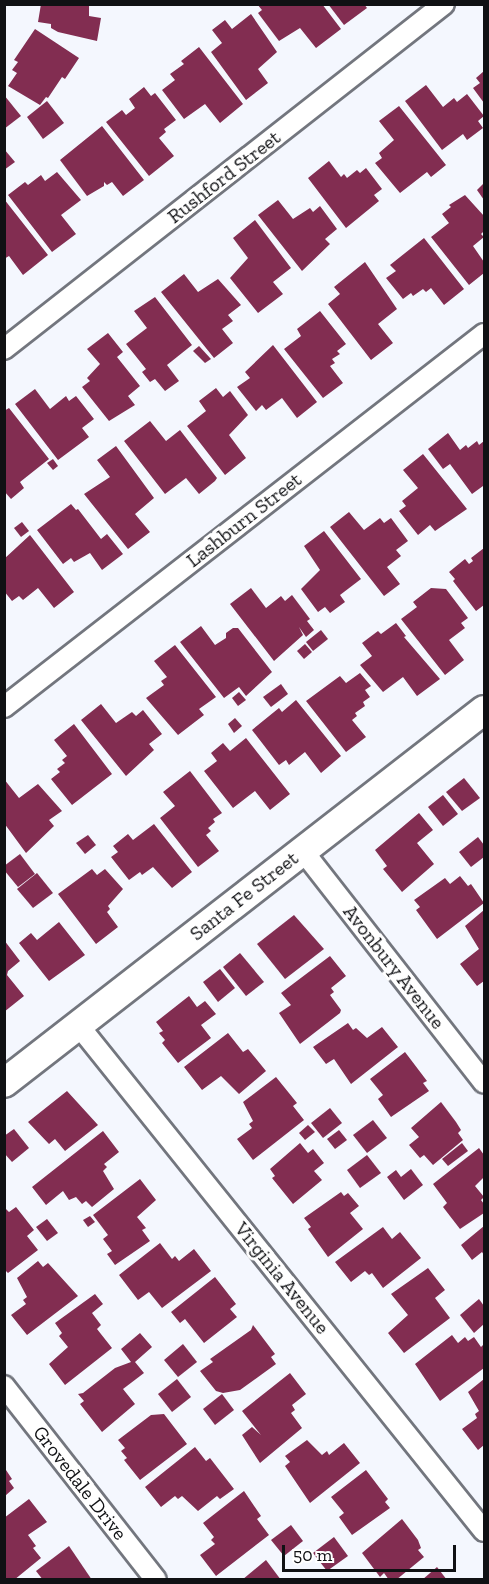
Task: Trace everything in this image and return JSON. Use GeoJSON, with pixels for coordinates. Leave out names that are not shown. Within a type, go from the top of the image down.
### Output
{"type":"FeatureCollection","features":[{"type":"Feature","properties":{"kind":"street","name":"Rushford Street"},"geometry":{"type":"LineString","coordinates":[[4,349],[444,4]]}},
{"type":"Feature","properties":{"kind":"street","name":"Lashburn Street"},"geometry":{"type":"LineString","coordinates":[[4,707],[484,334]]}},
{"type":"Feature","properties":{"kind":"street","name":"Santa Fe Street"},"geometry":{"type":"LineString","coordinates":[[4,1083],[484,710]]}},
{"type":"Feature","properties":{"kind":"street","name":"Avonbury Avenue"},"geometry":{"type":"LineString","coordinates":[[303,851],[484,1083]]}},
{"type":"Feature","properties":{"kind":"street","name":"Virginia Avenue"},"geometry":{"type":"LineString","coordinates":[[79,1026],[484,1530]]}},
{"type":"Feature","properties":{"kind":"street","name":"Grovedale Drive"},"geometry":{"type":"LineString","coordinates":[[4,1386],[156,1580]]}},
{"type":"Feature","properties":{"kind":"building"},"geometry":{"type":"Polygon","coordinates":[[[41,4],[89,4],[89,16],[101,18],[97,41],[58,32],[51,28],[51,24],[38,22],[41,4]]]}},
{"type":"Feature","properties":{"kind":"building"},"geometry":{"type":"Polygon","coordinates":[[[257,4],[322,4],[341,29],[316,48],[300,28],[279,41],[258,13],[262,10],[257,4]]]}},
{"type":"Feature","properties":{"kind":"building"},"geometry":{"type":"Polygon","coordinates":[[[328,4],[364,4],[367,8],[344,25],[328,4]]]}},
{"type":"Feature","properties":{"kind":"building"},"geometry":{"type":"Polygon","coordinates":[[[251,14],[277,52],[258,69],[268,83],[246,100],[211,52],[222,43],[212,30],[225,20],[232,29],[251,14]]]}},
{"type":"Feature","properties":{"kind":"building"},"geometry":{"type":"Polygon","coordinates":[[[35,29],[79,58],[65,79],[62,77],[48,98],[46,97],[40,105],[8,86],[17,73],[12,70],[18,62],[14,60],[35,29]]]}},
{"type":"Feature","properties":{"kind":"building"},"geometry":{"type":"Polygon","coordinates":[[[199,47],[243,104],[220,123],[205,104],[184,119],[162,90],[175,80],[170,74],[184,64],[181,61],[199,47]]]}},
{"type":"Feature","properties":{"kind":"building"},"geometry":{"type":"Polygon","coordinates":[[[484,71],[484,103],[473,88],[480,83],[476,78],[484,71]]]}},
{"type":"Feature","properties":{"kind":"building"},"geometry":{"type":"Polygon","coordinates":[[[426,85],[443,107],[454,98],[457,102],[467,94],[484,116],[478,121],[483,128],[467,140],[463,134],[442,150],[405,101],[426,85]]]}},
{"type":"Feature","properties":{"kind":"building"},"geometry":{"type":"Polygon","coordinates":[[[144,87],[151,96],[155,93],[176,120],[164,129],[166,132],[159,138],[174,156],[149,176],[106,122],[122,110],[126,115],[135,108],[129,99],[144,87]]]}},
{"type":"Feature","properties":{"kind":"building"},"geometry":{"type":"Polygon","coordinates":[[[4,95],[21,116],[4,129],[4,95]]]}},
{"type":"Feature","properties":{"kind":"building"},"geometry":{"type":"Polygon","coordinates":[[[47,101],[64,123],[43,139],[27,117],[47,101]]]}},
{"type":"Feature","properties":{"kind":"building"},"geometry":{"type":"Polygon","coordinates":[[[399,106],[446,165],[431,177],[427,172],[400,193],[375,163],[382,158],[379,153],[394,140],[379,121],[399,106]]]}},
{"type":"Feature","properties":{"kind":"building"},"geometry":{"type":"Polygon","coordinates":[[[102,126],[144,180],[123,196],[112,182],[107,185],[104,182],[104,186],[87,196],[60,160],[102,126]]]}},
{"type":"Feature","properties":{"kind":"building"},"geometry":{"type":"Polygon","coordinates":[[[4,149],[15,162],[4,170],[4,149]]]}},
{"type":"Feature","properties":{"kind":"building"},"geometry":{"type":"Polygon","coordinates":[[[329,161],[341,177],[344,174],[347,178],[357,170],[360,173],[366,168],[382,189],[374,195],[379,201],[346,228],[308,178],[329,161]]]}},
{"type":"Feature","properties":{"kind":"building"},"geometry":{"type":"Polygon","coordinates":[[[57,172],[81,200],[61,215],[76,234],[52,252],[8,195],[25,182],[28,185],[41,175],[45,181],[57,172]]]}},
{"type":"Feature","properties":{"kind":"building"},"geometry":{"type":"Polygon","coordinates":[[[484,183],[484,200],[477,190],[484,183]]]}},
{"type":"Feature","properties":{"kind":"building"},"geometry":{"type":"Polygon","coordinates":[[[465,195],[484,216],[484,231],[481,234],[484,237],[473,246],[484,262],[484,273],[469,285],[431,237],[449,223],[442,214],[451,207],[449,205],[465,195]]]}},
{"type":"Feature","properties":{"kind":"building"},"geometry":{"type":"Polygon","coordinates":[[[4,199],[48,255],[23,275],[9,256],[4,259],[4,199]]]}},
{"type":"Feature","properties":{"kind":"building"},"geometry":{"type":"Polygon","coordinates":[[[278,200],[293,219],[310,208],[313,212],[320,206],[337,229],[325,239],[330,244],[302,271],[258,215],[278,200]]]}},
{"type":"Feature","properties":{"kind":"building"},"geometry":{"type":"Polygon","coordinates":[[[255,220],[291,268],[273,282],[283,294],[258,313],[230,278],[248,258],[233,238],[255,220]]]}},
{"type":"Feature","properties":{"kind":"building"},"geometry":{"type":"Polygon","coordinates":[[[424,238],[464,289],[444,305],[431,288],[426,292],[423,289],[413,296],[411,293],[403,299],[386,278],[396,271],[390,265],[424,238]]]}},
{"type":"Feature","properties":{"kind":"building"},"geometry":{"type":"Polygon","coordinates":[[[365,262],[397,309],[378,324],[393,343],[371,360],[328,304],[340,294],[334,287],[365,262]]]}},
{"type":"Feature","properties":{"kind":"building"},"geometry":{"type":"Polygon","coordinates":[[[184,274],[198,292],[218,279],[241,305],[228,315],[233,321],[222,329],[233,343],[214,358],[161,292],[184,274]]]}},
{"type":"Feature","properties":{"kind":"building"},"geometry":{"type":"Polygon","coordinates":[[[155,297],[192,345],[167,365],[179,381],[165,391],[155,379],[150,382],[142,372],[146,369],[126,344],[147,328],[134,311],[155,297]]]}},
{"type":"Feature","properties":{"kind":"building"},"geometry":{"type":"Polygon","coordinates":[[[320,311],[346,344],[337,351],[340,354],[332,359],[335,363],[330,366],[343,383],[323,398],[284,349],[301,336],[297,329],[320,311]]]}},
{"type":"Feature","properties":{"kind":"building"},"geometry":{"type":"Polygon","coordinates":[[[108,333],[123,352],[117,357],[140,386],[128,396],[135,405],[109,421],[82,387],[90,381],[87,378],[100,364],[87,349],[108,333]]]}},
{"type":"Feature","properties":{"kind":"building"},"geometry":{"type":"Polygon","coordinates":[[[273,345],[317,402],[297,418],[282,398],[266,410],[262,405],[256,411],[237,387],[250,378],[245,372],[273,345]]]}},
{"type":"Feature","properties":{"kind":"building"},"geometry":{"type":"Polygon","coordinates":[[[199,346],[211,359],[205,363],[193,351],[199,346]]]}},
{"type":"Feature","properties":{"kind":"building"},"geometry":{"type":"Polygon","coordinates":[[[216,388],[223,397],[230,391],[248,415],[229,435],[246,458],[225,475],[187,426],[206,411],[199,401],[216,388]]]}},
{"type":"Feature","properties":{"kind":"building"},"geometry":{"type":"Polygon","coordinates":[[[35,389],[50,409],[66,396],[69,401],[76,396],[94,419],[82,428],[89,437],[58,460],[15,404],[35,389]]]}},
{"type":"Feature","properties":{"kind":"building"},"geometry":{"type":"Polygon","coordinates":[[[9,408],[49,459],[20,482],[24,488],[11,499],[4,491],[4,411],[9,408]]]}},
{"type":"Feature","properties":{"kind":"building"},"geometry":{"type":"Polygon","coordinates":[[[150,421],[166,441],[180,430],[217,478],[215,481],[199,494],[186,478],[165,494],[124,441],[150,421]]]}},
{"type":"Feature","properties":{"kind":"building"},"geometry":{"type":"Polygon","coordinates":[[[448,433],[460,450],[466,445],[468,448],[477,441],[479,445],[484,441],[484,488],[483,486],[472,494],[450,464],[443,469],[428,449],[448,433]]]}},
{"type":"Feature","properties":{"kind":"building"},"geometry":{"type":"Polygon","coordinates":[[[116,446],[154,498],[135,514],[150,532],[128,549],[84,494],[110,477],[97,460],[116,446]]]}},
{"type":"Feature","properties":{"kind":"building"},"geometry":{"type":"Polygon","coordinates":[[[423,454],[467,509],[435,531],[430,525],[418,535],[399,511],[406,506],[402,501],[418,488],[403,470],[423,454]]]}},
{"type":"Feature","properties":{"kind":"building"},"geometry":{"type":"Polygon","coordinates":[[[53,459],[58,466],[53,470],[47,463],[53,459]]]}},
{"type":"Feature","properties":{"kind":"building"},"geometry":{"type":"Polygon","coordinates":[[[71,504],[76,510],[78,509],[101,539],[107,534],[123,554],[102,570],[90,553],[74,562],[71,558],[63,564],[37,530],[71,504]]]}},
{"type":"Feature","properties":{"kind":"building"},"geometry":{"type":"Polygon","coordinates":[[[349,512],[364,530],[380,518],[384,523],[391,518],[408,541],[396,550],[401,556],[387,567],[400,584],[384,596],[330,527],[349,512]]]}},
{"type":"Feature","properties":{"kind":"building"},"geometry":{"type":"Polygon","coordinates":[[[22,522],[29,531],[21,537],[14,528],[22,522]]]}},
{"type":"Feature","properties":{"kind":"building"},"geometry":{"type":"Polygon","coordinates":[[[324,531],[361,579],[340,595],[345,602],[330,613],[325,607],[318,612],[301,589],[320,570],[304,546],[324,531]]]}},
{"type":"Feature","properties":{"kind":"building"},"geometry":{"type":"Polygon","coordinates":[[[30,535],[74,592],[54,608],[38,588],[23,600],[19,596],[12,601],[4,591],[4,559],[30,535]]]}},
{"type":"Feature","properties":{"kind":"building"},"geometry":{"type":"Polygon","coordinates":[[[484,548],[484,605],[476,611],[453,581],[455,579],[449,572],[465,559],[469,564],[473,561],[471,558],[484,548]]]}},
{"type":"Feature","properties":{"kind":"building"},"geometry":{"type":"Polygon","coordinates":[[[251,588],[266,608],[281,596],[285,601],[292,595],[310,619],[307,621],[314,630],[306,637],[299,627],[303,635],[274,661],[230,604],[251,588]]]}},
{"type":"Feature","properties":{"kind":"building"},"geometry":{"type":"Polygon","coordinates":[[[431,588],[446,589],[468,618],[461,623],[465,628],[449,640],[464,660],[445,675],[401,619],[417,607],[413,602],[431,588]]]}},
{"type":"Feature","properties":{"kind":"building"},"geometry":{"type":"Polygon","coordinates":[[[396,623],[406,636],[404,637],[440,679],[417,696],[403,677],[383,692],[360,665],[372,656],[362,643],[378,631],[381,634],[396,623]]]}},
{"type":"Feature","properties":{"kind":"building"},"geometry":{"type":"Polygon","coordinates":[[[201,626],[215,645],[226,638],[226,633],[233,628],[238,628],[272,672],[246,696],[239,687],[224,698],[180,642],[201,626]]]}},
{"type":"Feature","properties":{"kind":"building"},"geometry":{"type":"Polygon","coordinates":[[[321,630],[328,639],[313,651],[306,642],[321,630]]]}},
{"type":"Feature","properties":{"kind":"building"},"geometry":{"type":"Polygon","coordinates":[[[305,644],[312,652],[304,659],[297,651],[305,644]]]}},
{"type":"Feature","properties":{"kind":"building"},"geometry":{"type":"Polygon","coordinates":[[[175,645],[216,697],[199,709],[204,715],[178,735],[146,698],[164,685],[161,681],[167,677],[154,661],[175,645]]]}},
{"type":"Feature","properties":{"kind":"building"},"geometry":{"type":"Polygon","coordinates":[[[360,673],[371,686],[365,690],[370,697],[363,702],[365,706],[355,713],[357,716],[352,720],[366,737],[346,752],[306,701],[340,676],[346,683],[360,673]]]}},
{"type":"Feature","properties":{"kind":"building"},"geometry":{"type":"Polygon","coordinates":[[[281,684],[288,694],[271,707],[263,697],[281,684]]]}},
{"type":"Feature","properties":{"kind":"building"},"geometry":{"type":"Polygon","coordinates":[[[239,692],[246,700],[238,706],[232,698],[239,692]]]}},
{"type":"Feature","properties":{"kind":"building"},"geometry":{"type":"Polygon","coordinates":[[[296,700],[341,756],[321,773],[305,752],[289,765],[286,760],[279,765],[252,730],[279,708],[282,712],[296,700]]]}},
{"type":"Feature","properties":{"kind":"building"},"geometry":{"type":"Polygon","coordinates":[[[101,704],[116,723],[132,712],[136,716],[143,710],[162,734],[149,744],[154,750],[126,776],[81,720],[101,704]]]}},
{"type":"Feature","properties":{"kind":"building"},"geometry":{"type":"Polygon","coordinates":[[[235,718],[242,726],[234,733],[228,724],[235,718]]]}},
{"type":"Feature","properties":{"kind":"building"},"geometry":{"type":"Polygon","coordinates":[[[74,724],[112,774],[72,805],[51,779],[60,772],[57,769],[65,763],[62,760],[67,756],[54,740],[74,724]]]}},
{"type":"Feature","properties":{"kind":"building"},"geometry":{"type":"Polygon","coordinates":[[[246,738],[290,794],[270,810],[255,791],[233,808],[204,771],[217,761],[211,753],[223,743],[230,751],[246,738]]]}},
{"type":"Feature","properties":{"kind":"building"},"geometry":{"type":"Polygon","coordinates":[[[190,771],[222,813],[213,819],[215,822],[208,828],[211,831],[206,835],[219,851],[198,867],[160,818],[175,806],[163,792],[190,771]]]}},
{"type":"Feature","properties":{"kind":"building"},"geometry":{"type":"Polygon","coordinates":[[[464,778],[480,798],[462,811],[446,792],[464,778]]]}},
{"type":"Feature","properties":{"kind":"building"},"geometry":{"type":"Polygon","coordinates":[[[4,779],[19,798],[38,784],[62,811],[49,820],[54,826],[26,853],[4,823],[4,779]]]}},
{"type":"Feature","properties":{"kind":"building"},"geometry":{"type":"Polygon","coordinates":[[[443,795],[458,814],[443,826],[428,807],[443,795]]]}},
{"type":"Feature","properties":{"kind":"building"},"geometry":{"type":"Polygon","coordinates":[[[419,813],[433,830],[417,843],[434,864],[402,892],[383,869],[387,866],[375,850],[419,813]]]}},
{"type":"Feature","properties":{"kind":"building"},"geometry":{"type":"Polygon","coordinates":[[[154,824],[192,872],[172,888],[153,867],[129,880],[111,857],[118,852],[113,846],[128,834],[133,840],[154,824]]]}},
{"type":"Feature","properties":{"kind":"building"},"geometry":{"type":"Polygon","coordinates":[[[88,835],[96,845],[85,854],[76,843],[88,835]]]}},
{"type":"Feature","properties":{"kind":"building"},"geometry":{"type":"Polygon","coordinates":[[[478,837],[484,845],[484,857],[471,867],[459,852],[478,837]]]}},
{"type":"Feature","properties":{"kind":"building"},"geometry":{"type":"Polygon","coordinates":[[[20,854],[35,874],[18,887],[4,870],[4,866],[20,854]]]}},
{"type":"Feature","properties":{"kind":"building"},"geometry":{"type":"Polygon","coordinates":[[[92,869],[97,875],[105,869],[123,889],[108,906],[110,909],[107,912],[118,927],[96,944],[58,894],[92,869]]]}},
{"type":"Feature","properties":{"kind":"building"},"geometry":{"type":"Polygon","coordinates":[[[37,873],[53,893],[33,908],[17,889],[37,873]]]}},
{"type":"Feature","properties":{"kind":"building"},"geometry":{"type":"Polygon","coordinates":[[[460,876],[468,886],[471,884],[484,903],[437,939],[416,910],[420,907],[414,900],[445,878],[450,884],[460,876]]]}},
{"type":"Feature","properties":{"kind":"building"},"geometry":{"type":"Polygon","coordinates":[[[484,910],[484,981],[477,986],[460,964],[479,949],[465,926],[484,910]]]}},
{"type":"Feature","properties":{"kind":"building"},"geometry":{"type":"Polygon","coordinates":[[[294,915],[324,949],[285,979],[257,944],[294,915]]]}},
{"type":"Feature","properties":{"kind":"building"},"geometry":{"type":"Polygon","coordinates":[[[59,922],[85,955],[49,981],[19,943],[31,933],[37,940],[59,922]]]}},
{"type":"Feature","properties":{"kind":"building"},"geometry":{"type":"Polygon","coordinates":[[[4,940],[20,961],[8,971],[7,975],[24,996],[4,1012],[4,940]]]}},
{"type":"Feature","properties":{"kind":"building"},"geometry":{"type":"Polygon","coordinates":[[[240,953],[264,982],[246,996],[223,967],[240,953]]]}},
{"type":"Feature","properties":{"kind":"building"},"geometry":{"type":"Polygon","coordinates":[[[330,956],[346,976],[331,988],[334,992],[330,995],[341,1010],[340,1013],[300,1044],[279,1013],[291,1005],[281,993],[330,956]]]}},
{"type":"Feature","properties":{"kind":"building"},"geometry":{"type":"Polygon","coordinates":[[[220,969],[235,988],[218,1002],[203,982],[220,969]]]}},
{"type":"Feature","properties":{"kind":"building"},"geometry":{"type":"Polygon","coordinates":[[[189,996],[197,1007],[205,1001],[216,1014],[201,1025],[211,1038],[178,1063],[162,1043],[165,1040],[159,1033],[163,1031],[156,1022],[189,996]]]}},
{"type":"Feature","properties":{"kind":"building"},"geometry":{"type":"Polygon","coordinates":[[[348,1023],[353,1030],[356,1028],[367,1038],[382,1027],[398,1047],[351,1084],[334,1059],[326,1064],[313,1047],[348,1023]]]}},
{"type":"Feature","properties":{"kind":"building"},"geometry":{"type":"Polygon","coordinates":[[[228,1033],[243,1052],[248,1049],[266,1071],[239,1094],[221,1076],[202,1090],[184,1067],[228,1033]]]}},
{"type":"Feature","properties":{"kind":"building"},"geometry":{"type":"Polygon","coordinates":[[[405,1052],[427,1081],[423,1083],[429,1091],[391,1117],[378,1099],[383,1095],[370,1079],[405,1052]]]}},
{"type":"Feature","properties":{"kind":"building"},"geometry":{"type":"Polygon","coordinates":[[[276,1077],[297,1103],[293,1106],[304,1120],[253,1160],[237,1139],[252,1128],[249,1124],[253,1121],[243,1102],[276,1077]]]}},
{"type":"Feature","properties":{"kind":"building"},"geometry":{"type":"Polygon","coordinates":[[[67,1091],[98,1125],[65,1151],[55,1139],[49,1144],[28,1122],[67,1091]]]}},
{"type":"Feature","properties":{"kind":"building"},"geometry":{"type":"Polygon","coordinates":[[[441,1102],[461,1130],[458,1133],[463,1140],[433,1165],[424,1155],[420,1158],[409,1145],[419,1137],[411,1128],[441,1102]]]}},
{"type":"Feature","properties":{"kind":"building"},"geometry":{"type":"Polygon","coordinates":[[[330,1108],[342,1123],[323,1138],[311,1123],[330,1108]]]}},
{"type":"Feature","properties":{"kind":"building"},"geometry":{"type":"Polygon","coordinates":[[[373,1120],[387,1138],[367,1153],[353,1135],[373,1120]]]}},
{"type":"Feature","properties":{"kind":"building"},"geometry":{"type":"Polygon","coordinates":[[[308,1125],[315,1132],[305,1140],[299,1133],[308,1125]]]}},
{"type":"Feature","properties":{"kind":"building"},"geometry":{"type":"Polygon","coordinates":[[[14,1129],[29,1148],[12,1162],[4,1153],[4,1136],[14,1129]]]}},
{"type":"Feature","properties":{"kind":"building"},"geometry":{"type":"Polygon","coordinates":[[[339,1130],[347,1140],[335,1149],[327,1139],[339,1130]]]}},
{"type":"Feature","properties":{"kind":"building"},"geometry":{"type":"Polygon","coordinates":[[[103,1131],[119,1152],[104,1164],[107,1167],[103,1171],[114,1189],[92,1207],[86,1201],[82,1204],[76,1197],[69,1200],[63,1191],[46,1205],[32,1187],[103,1131]]]}},
{"type":"Feature","properties":{"kind":"building"},"geometry":{"type":"Polygon","coordinates":[[[300,1143],[308,1153],[313,1149],[324,1163],[314,1171],[322,1180],[293,1204],[272,1178],[275,1176],[270,1169],[300,1143]]]}},
{"type":"Feature","properties":{"kind":"building"},"geometry":{"type":"Polygon","coordinates":[[[462,1143],[468,1151],[448,1166],[442,1159],[462,1143]]]}},
{"type":"Feature","properties":{"kind":"building"},"geometry":{"type":"Polygon","coordinates":[[[479,1148],[484,1155],[484,1177],[475,1186],[484,1197],[481,1200],[484,1204],[484,1213],[460,1229],[443,1207],[447,1203],[433,1184],[479,1148]]]}},
{"type":"Feature","properties":{"kind":"building"},"geometry":{"type":"Polygon","coordinates":[[[367,1155],[381,1173],[360,1188],[347,1170],[367,1155]]]}},
{"type":"Feature","properties":{"kind":"building"},"geometry":{"type":"Polygon","coordinates":[[[411,1169],[423,1185],[404,1200],[387,1177],[396,1170],[401,1177],[411,1169]]]}},
{"type":"Feature","properties":{"kind":"building"},"geometry":{"type":"Polygon","coordinates":[[[140,1179],[156,1200],[137,1217],[146,1228],[142,1230],[150,1241],[115,1265],[107,1254],[112,1251],[103,1239],[108,1235],[93,1215],[140,1179]]]}},
{"type":"Feature","properties":{"kind":"building"},"geometry":{"type":"Polygon","coordinates":[[[341,1192],[344,1196],[348,1193],[359,1206],[350,1213],[363,1229],[328,1257],[308,1229],[311,1227],[304,1218],[341,1192]]]}},
{"type":"Feature","properties":{"kind":"building"},"geometry":{"type":"Polygon","coordinates":[[[4,1207],[9,1212],[16,1207],[34,1230],[27,1236],[38,1250],[8,1273],[4,1269],[4,1207]]]}},
{"type":"Feature","properties":{"kind":"building"},"geometry":{"type":"Polygon","coordinates":[[[90,1216],[95,1222],[88,1227],[83,1220],[90,1216]]]}},
{"type":"Feature","properties":{"kind":"building"},"geometry":{"type":"Polygon","coordinates":[[[47,1219],[58,1233],[47,1241],[36,1227],[47,1219]]]}},
{"type":"Feature","properties":{"kind":"building"},"geometry":{"type":"Polygon","coordinates":[[[484,1226],[484,1255],[482,1252],[472,1260],[461,1245],[484,1226]]]}},
{"type":"Feature","properties":{"kind":"building"},"geometry":{"type":"Polygon","coordinates":[[[383,1227],[392,1239],[400,1232],[421,1258],[383,1288],[372,1273],[369,1275],[365,1271],[351,1282],[335,1262],[383,1227]]]}},
{"type":"Feature","properties":{"kind":"building"},"geometry":{"type":"Polygon","coordinates":[[[160,1243],[172,1259],[175,1256],[179,1261],[194,1249],[211,1271],[162,1308],[149,1292],[138,1300],[119,1275],[160,1243]]]}},
{"type":"Feature","properties":{"kind":"building"},"geometry":{"type":"Polygon","coordinates":[[[38,1261],[43,1267],[48,1263],[78,1296],[27,1335],[11,1315],[26,1304],[23,1300],[27,1297],[17,1278],[38,1261]]]}},
{"type":"Feature","properties":{"kind":"building"},"geometry":{"type":"Polygon","coordinates":[[[428,1268],[445,1290],[435,1298],[450,1318],[404,1353],[388,1333],[408,1315],[391,1294],[428,1268]]]}},
{"type":"Feature","properties":{"kind":"building"},"geometry":{"type":"Polygon","coordinates":[[[215,1277],[236,1304],[230,1309],[237,1317],[204,1343],[185,1319],[180,1323],[171,1312],[215,1277]]]}},
{"type":"Feature","properties":{"kind":"building"},"geometry":{"type":"Polygon","coordinates":[[[95,1294],[103,1304],[92,1313],[101,1325],[97,1329],[112,1348],[65,1385],[49,1364],[68,1347],[59,1336],[62,1333],[55,1323],[95,1294]]]}},
{"type":"Feature","properties":{"kind":"building"},"geometry":{"type":"Polygon","coordinates":[[[479,1299],[484,1306],[484,1324],[474,1333],[460,1315],[479,1299]]]}},
{"type":"Feature","properties":{"kind":"building"},"geometry":{"type":"Polygon","coordinates":[[[253,1325],[275,1354],[271,1357],[276,1364],[240,1390],[223,1393],[216,1391],[200,1371],[213,1362],[210,1359],[251,1330],[253,1325]]]}},
{"type":"Feature","properties":{"kind":"building"},"geometry":{"type":"Polygon","coordinates":[[[140,1333],[152,1347],[135,1362],[144,1373],[123,1389],[135,1404],[102,1432],[80,1404],[84,1401],[78,1394],[83,1393],[115,1368],[131,1362],[121,1349],[140,1333]]]}},
{"type":"Feature","properties":{"kind":"building"},"geometry":{"type":"Polygon","coordinates":[[[452,1335],[458,1343],[465,1337],[468,1341],[474,1337],[481,1347],[483,1345],[484,1368],[440,1401],[415,1364],[452,1335]]]}},
{"type":"Feature","properties":{"kind":"building"},"geometry":{"type":"Polygon","coordinates":[[[183,1344],[197,1362],[178,1377],[164,1360],[183,1344]]]}},
{"type":"Feature","properties":{"kind":"building"},"geometry":{"type":"Polygon","coordinates":[[[290,1373],[306,1394],[292,1405],[295,1410],[291,1413],[302,1428],[260,1463],[242,1435],[252,1427],[261,1435],[242,1411],[290,1373]]]}},
{"type":"Feature","properties":{"kind":"building"},"geometry":{"type":"Polygon","coordinates":[[[177,1379],[191,1397],[172,1412],[158,1394],[177,1379]]]}},
{"type":"Feature","properties":{"kind":"building"},"geometry":{"type":"Polygon","coordinates":[[[484,1379],[484,1445],[478,1450],[462,1429],[477,1418],[475,1414],[479,1411],[468,1392],[484,1379]]]}},
{"type":"Feature","properties":{"kind":"building"},"geometry":{"type":"Polygon","coordinates":[[[222,1394],[234,1410],[215,1425],[203,1409],[222,1394]]]}},
{"type":"Feature","properties":{"kind":"building"},"geometry":{"type":"Polygon","coordinates":[[[164,1414],[187,1444],[140,1480],[124,1460],[127,1458],[121,1451],[125,1448],[118,1440],[151,1415],[164,1414]]]}},
{"type":"Feature","properties":{"kind":"building"},"geometry":{"type":"Polygon","coordinates":[[[307,1440],[322,1455],[327,1451],[329,1455],[344,1443],[360,1463],[310,1503],[285,1466],[290,1462],[285,1456],[307,1440]]]}},
{"type":"Feature","properties":{"kind":"building"},"geometry":{"type":"Polygon","coordinates":[[[195,1447],[206,1461],[210,1458],[234,1489],[220,1499],[217,1496],[198,1511],[182,1496],[178,1499],[175,1496],[161,1507],[145,1487],[195,1447]]]}},
{"type":"Feature","properties":{"kind":"building"},"geometry":{"type":"Polygon","coordinates":[[[4,1467],[12,1479],[9,1481],[14,1488],[5,1496],[4,1467]]]}},
{"type":"Feature","properties":{"kind":"building"},"geometry":{"type":"Polygon","coordinates":[[[366,1470],[388,1499],[385,1502],[390,1508],[352,1535],[339,1517],[344,1513],[331,1497],[366,1470]]]}},
{"type":"Feature","properties":{"kind":"building"},"geometry":{"type":"Polygon","coordinates":[[[244,1491],[261,1516],[257,1519],[269,1535],[216,1576],[200,1555],[215,1544],[211,1540],[214,1537],[203,1523],[244,1491]]]}},
{"type":"Feature","properties":{"kind":"building"},"geometry":{"type":"Polygon","coordinates":[[[29,1499],[47,1522],[28,1535],[36,1546],[33,1548],[41,1558],[14,1580],[4,1580],[4,1518],[29,1499]]]}},
{"type":"Feature","properties":{"kind":"building"},"geometry":{"type":"Polygon","coordinates":[[[402,1519],[418,1540],[421,1548],[418,1550],[424,1557],[396,1580],[389,1580],[384,1573],[380,1577],[362,1553],[402,1519]]]}},
{"type":"Feature","properties":{"kind":"building"},"geometry":{"type":"Polygon","coordinates":[[[291,1525],[303,1541],[284,1556],[271,1540],[291,1525]]]}},
{"type":"Feature","properties":{"kind":"building"},"geometry":{"type":"Polygon","coordinates":[[[334,1537],[348,1556],[327,1571],[313,1553],[334,1537]]]}},
{"type":"Feature","properties":{"kind":"building"},"geometry":{"type":"Polygon","coordinates":[[[69,1546],[92,1580],[43,1580],[36,1571],[69,1546]]]}},
{"type":"Feature","properties":{"kind":"building"},"geometry":{"type":"Polygon","coordinates":[[[266,1560],[281,1580],[242,1580],[266,1560]]]}},
{"type":"Feature","properties":{"kind":"building"},"geometry":{"type":"Polygon","coordinates":[[[437,1567],[447,1580],[422,1580],[437,1567]]]}}]}
